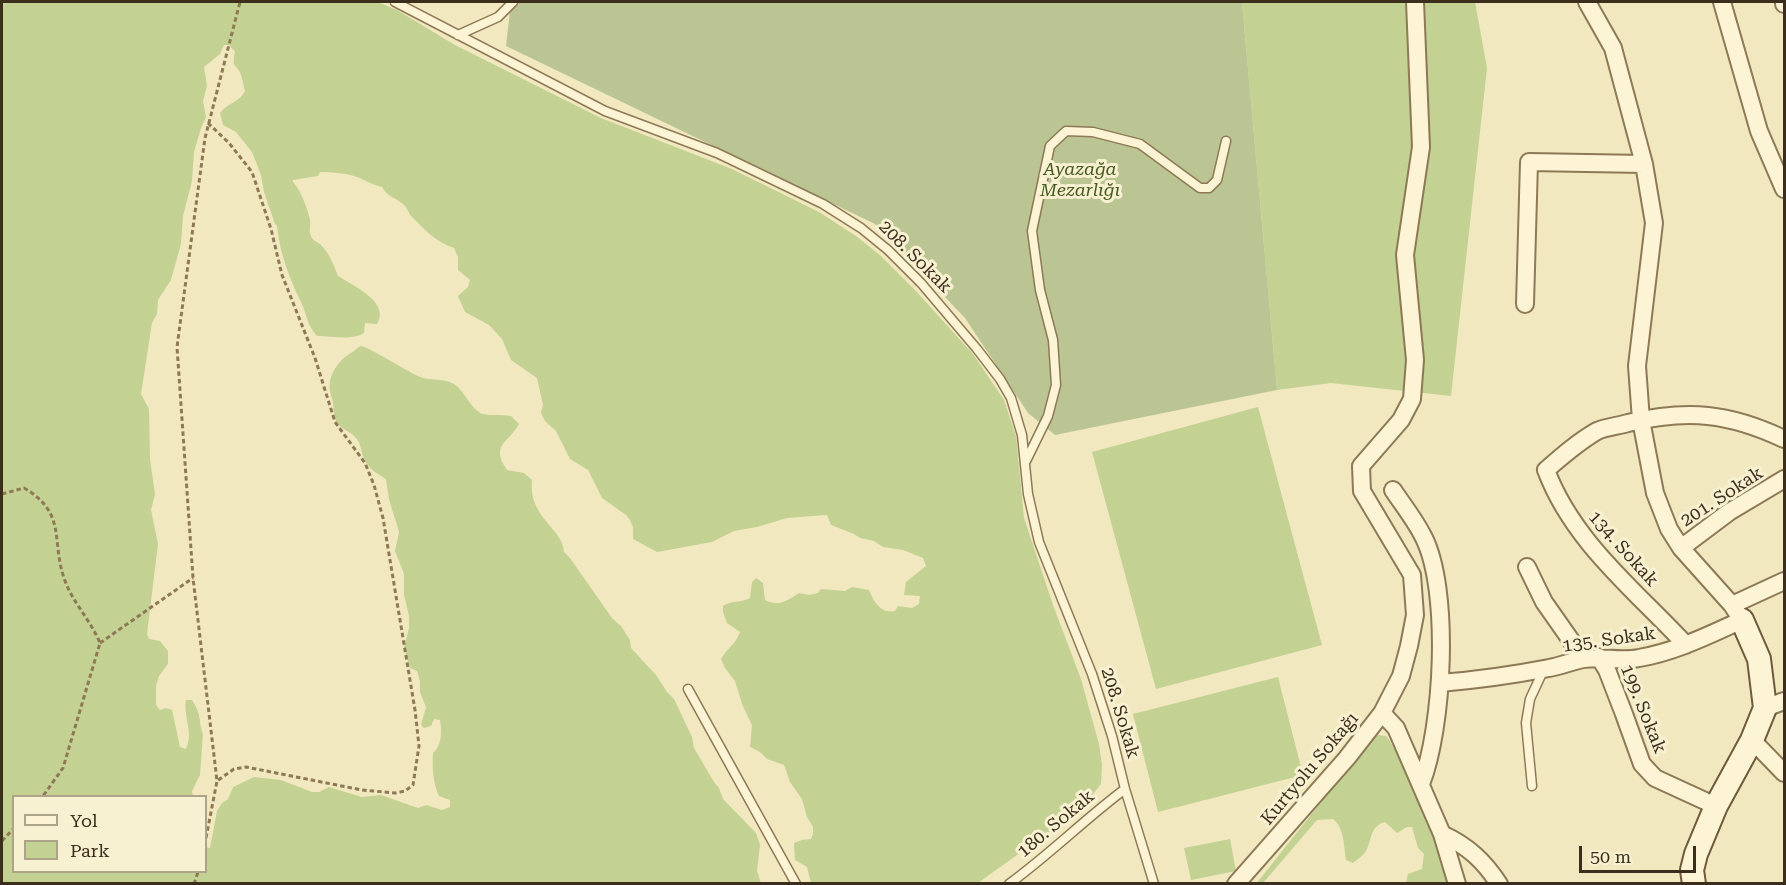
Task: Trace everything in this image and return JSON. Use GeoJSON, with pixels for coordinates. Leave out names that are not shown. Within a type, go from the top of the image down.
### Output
{"type":"FeatureCollection","features":[{"type":"Feature","properties":{"kind":"street"},"geometry":{"type":"LineString","coordinates":[[1382,713],[1401,676],[1409,646],[1415,615],[1412,574],[1362,491],[1361,466],[1401,420],[1412,399],[1415,360],[1405,255],[1421,147],[1415,2]]}},
{"type":"Feature","properties":{"kind":"street"},"geometry":{"type":"LineString","coordinates":[[1587,2],[1612,48],[1644,164],[1654,223],[1637,366],[1641,420],[1655,493],[1669,529],[1681,548],[1737,612],[1759,659],[1775,704],[1752,740],[1716,806],[1696,854],[1692,870],[1694,884]]}},
{"type":"Feature","properties":{"kind":"street"},"geometry":{"type":"LineString","coordinates":[[1722,2],[1759,131],[1785,189]]}},
{"type":"Feature","properties":{"kind":"street"},"geometry":{"type":"LineString","coordinates":[[1525,304],[1529,162],[1644,164]]}},
{"type":"Feature","properties":{"kind":"street"},"geometry":{"type":"LineString","coordinates":[[1641,420],[1703,414],[1725,417],[1785,439]]}},
{"type":"Feature","properties":{"kind":"street","name":"134. Sokak"},"geometry":{"type":"LineString","coordinates":[[1641,420],[1599,430],[1564,454],[1546,470],[1554,493],[1579,532],[1686,645]]}},
{"type":"Feature","properties":{"kind":"street","name":"201. Sokak"},"geometry":{"type":"LineString","coordinates":[[1681,548],[1729,512],[1785,479]]}},
{"type":"Feature","properties":{"kind":"street"},"geometry":{"type":"LineString","coordinates":[[1393,490],[1424,536],[1431,557],[1438,607],[1440,683],[1432,748],[1420,784]]}},
{"type":"Feature","properties":{"kind":"street","name":"199. Sokak"},"geometry":{"type":"LineString","coordinates":[[1527,567],[1544,602],[1592,658],[1607,670],[1642,764],[1655,778],[1716,806]]}},
{"type":"Feature","properties":{"kind":"street","name":"135. Sokak"},"geometry":{"type":"LineString","coordinates":[[1440,683],[1503,677],[1592,658],[1619,660],[1640,658],[1686,645],[1785,581]]}},
{"type":"Feature","properties":{"kind":"street","name":"Kurtyolu Sokağı"},"geometry":{"type":"LineString","coordinates":[[1236,884],[1347,758],[1382,713],[1396,728],[1442,834],[1457,884]]}},
{"type":"Feature","properties":{"kind":"street"},"geometry":{"type":"LineString","coordinates":[[1752,740],[1785,773]]}},
{"type":"Feature","properties":{"kind":"street"},"geometry":{"type":"LineString","coordinates":[[1442,834],[1477,855],[1500,884]]}},
{"type":"Feature","properties":{"kind":"lane","name":"208. Sokak"},"geometry":{"type":"LineString","coordinates":[[395,2],[605,111],[738,162],[823,204],[861,228],[888,250],[921,283],[977,349],[1011,398],[1022,435],[1031,512],[1040,542],[1092,674],[1154,884]]}},
{"type":"Feature","properties":{"kind":"lane"},"geometry":{"type":"LineString","coordinates":[[458,35],[498,17],[513,2]]}},
{"type":"Feature","properties":{"kind":"lane"},"geometry":{"type":"LineString","coordinates":[[1026,462],[1048,416],[1056,385],[1053,340],[1040,290],[1032,231],[1050,146],[1066,131],[1093,132],[1140,144],[1200,188],[1209,188],[1217,180],[1226,141]]}},
{"type":"Feature","properties":{"kind":"lane"},"geometry":{"type":"LineString","coordinates":[[1532,786],[1526,723],[1530,699],[1544,669]]}},
{"type":"Feature","properties":{"kind":"lane"},"geometry":{"type":"LineString","coordinates":[[688,689],[796,884]]}},
{"type":"Feature","properties":{"kind":"lane","name":"180. Sokak"},"geometry":{"type":"LineString","coordinates":[[1009,884],[1096,810],[1125,789]]}},
{"type":"Feature","properties":{"kind":"path"},"geometry":{"type":"LineString","coordinates":[[207,833],[218,781],[193,578],[177,347],[208,123],[240,2]]}},
{"type":"Feature","properties":{"kind":"path"},"geometry":{"type":"LineString","coordinates":[[208,123],[230,143],[252,172],[271,230],[282,275],[315,358],[331,413],[365,463],[375,485],[383,518],[419,746],[413,785],[405,791],[395,793],[362,790],[246,766],[234,769],[218,781]]}},
{"type":"Feature","properties":{"kind":"path"},"geometry":{"type":"LineString","coordinates":[[2,494],[24,488],[38,496],[48,507],[56,529],[64,577],[75,603],[92,624],[100,643]]}},
{"type":"Feature","properties":{"kind":"path"},"geometry":{"type":"LineString","coordinates":[[44,795],[63,768],[100,643],[193,578]]}},
{"type":"Feature","properties":{"kind":"green space"},"geometry":{"type":"Polygon","coordinates":[[[2,2],[378,2],[397,10],[455,45],[601,118],[732,169],[819,212],[856,236],[881,256],[915,290],[973,354],[1004,400],[1016,436],[1024,518],[1081,679],[1099,744],[1102,765],[1101,784],[1081,809],[978,883],[811,883],[807,867],[795,860],[794,843],[811,839],[813,827],[807,817],[802,799],[790,782],[784,765],[767,759],[750,747],[752,725],[735,681],[721,659],[740,632],[727,623],[723,606],[750,598],[752,582],[756,578],[763,583],[765,600],[775,603],[787,601],[799,593],[809,595],[818,593],[821,589],[845,591],[852,587],[869,590],[876,603],[886,611],[895,611],[898,606],[912,608],[919,604],[920,596],[904,595],[906,582],[926,566],[923,558],[860,538],[831,525],[827,515],[787,518],[734,531],[712,542],[657,552],[633,539],[633,527],[630,520],[602,498],[588,470],[570,459],[556,431],[545,421],[541,413],[543,405],[537,378],[511,360],[502,339],[489,325],[465,312],[458,296],[468,287],[470,280],[458,270],[458,257],[454,248],[431,235],[412,217],[404,205],[382,187],[358,177],[333,172],[320,172],[318,176],[293,180],[293,182],[307,210],[312,238],[320,244],[331,259],[338,276],[360,289],[375,302],[380,316],[377,324],[365,323],[364,333],[359,335],[317,336],[313,332],[289,275],[280,246],[277,226],[252,152],[236,132],[223,125],[220,113],[240,98],[245,91],[241,75],[234,64],[235,52],[229,45],[224,45],[220,54],[204,67],[207,86],[203,101],[206,117],[194,152],[192,181],[183,216],[181,244],[171,280],[158,300],[157,314],[152,323],[141,394],[149,409],[150,459],[155,494],[151,510],[158,544],[147,634],[149,639],[160,641],[168,651],[168,664],[159,676],[156,686],[156,705],[160,710],[166,708],[172,710],[180,747],[186,749],[189,731],[185,707],[186,700],[192,700],[199,714],[203,734],[200,775],[192,791],[193,795],[12,795],[12,873],[207,873],[207,847],[210,848],[217,811],[228,799],[233,787],[254,777],[281,780],[312,792],[319,792],[329,787],[362,797],[381,795],[418,808],[426,805],[442,810],[450,807],[450,800],[439,796],[433,775],[433,753],[440,742],[440,720],[434,719],[431,726],[424,728],[421,725],[426,707],[420,692],[417,671],[410,668],[404,647],[409,628],[409,616],[404,595],[404,574],[395,551],[399,532],[389,499],[386,479],[369,467],[357,439],[338,424],[334,415],[330,392],[331,376],[340,362],[360,346],[422,378],[454,384],[478,412],[486,415],[511,416],[519,424],[500,449],[502,461],[507,470],[524,473],[532,480],[535,504],[558,536],[564,552],[612,618],[621,626],[630,640],[631,648],[674,699],[692,737],[694,748],[719,788],[723,799],[756,833],[760,845],[757,871],[761,883],[2,883],[2,2]]]}},
{"type":"Feature","properties":{"kind":"green space","name":"Ayazağa Mezarlığı"},"geometry":{"type":"Polygon","coordinates":[[[511,2],[1242,2],[1277,390],[1055,435],[1028,413],[965,318],[875,224],[506,46],[511,2]]]}},
{"type":"Feature","properties":{"kind":"green space"},"geometry":{"type":"Polygon","coordinates":[[[1242,2],[1475,2],[1487,68],[1451,396],[1331,383],[1277,390],[1242,2]]]}},
{"type":"Feature","properties":{"kind":"green space"},"geometry":{"type":"Polygon","coordinates":[[[1258,407],[1322,645],[1156,689],[1092,452],[1258,407]]]}},
{"type":"Feature","properties":{"kind":"green space"},"geometry":{"type":"Polygon","coordinates":[[[1278,677],[1303,775],[1158,812],[1133,714],[1278,677]]]}},
{"type":"Feature","properties":{"kind":"green space"},"geometry":{"type":"Polygon","coordinates":[[[1378,735],[1386,736],[1390,741],[1415,788],[1440,842],[1452,883],[1406,883],[1408,874],[1422,869],[1424,854],[1418,848],[1412,827],[1407,827],[1397,833],[1385,822],[1380,824],[1373,832],[1366,851],[1353,863],[1346,860],[1341,832],[1337,822],[1333,819],[1317,820],[1263,883],[1256,884],[1372,738],[1378,735]]]}},
{"type":"Feature","properties":{"kind":"green space"},"geometry":{"type":"Polygon","coordinates":[[[1230,839],[1236,871],[1191,880],[1184,848],[1230,839]]]}}]}
